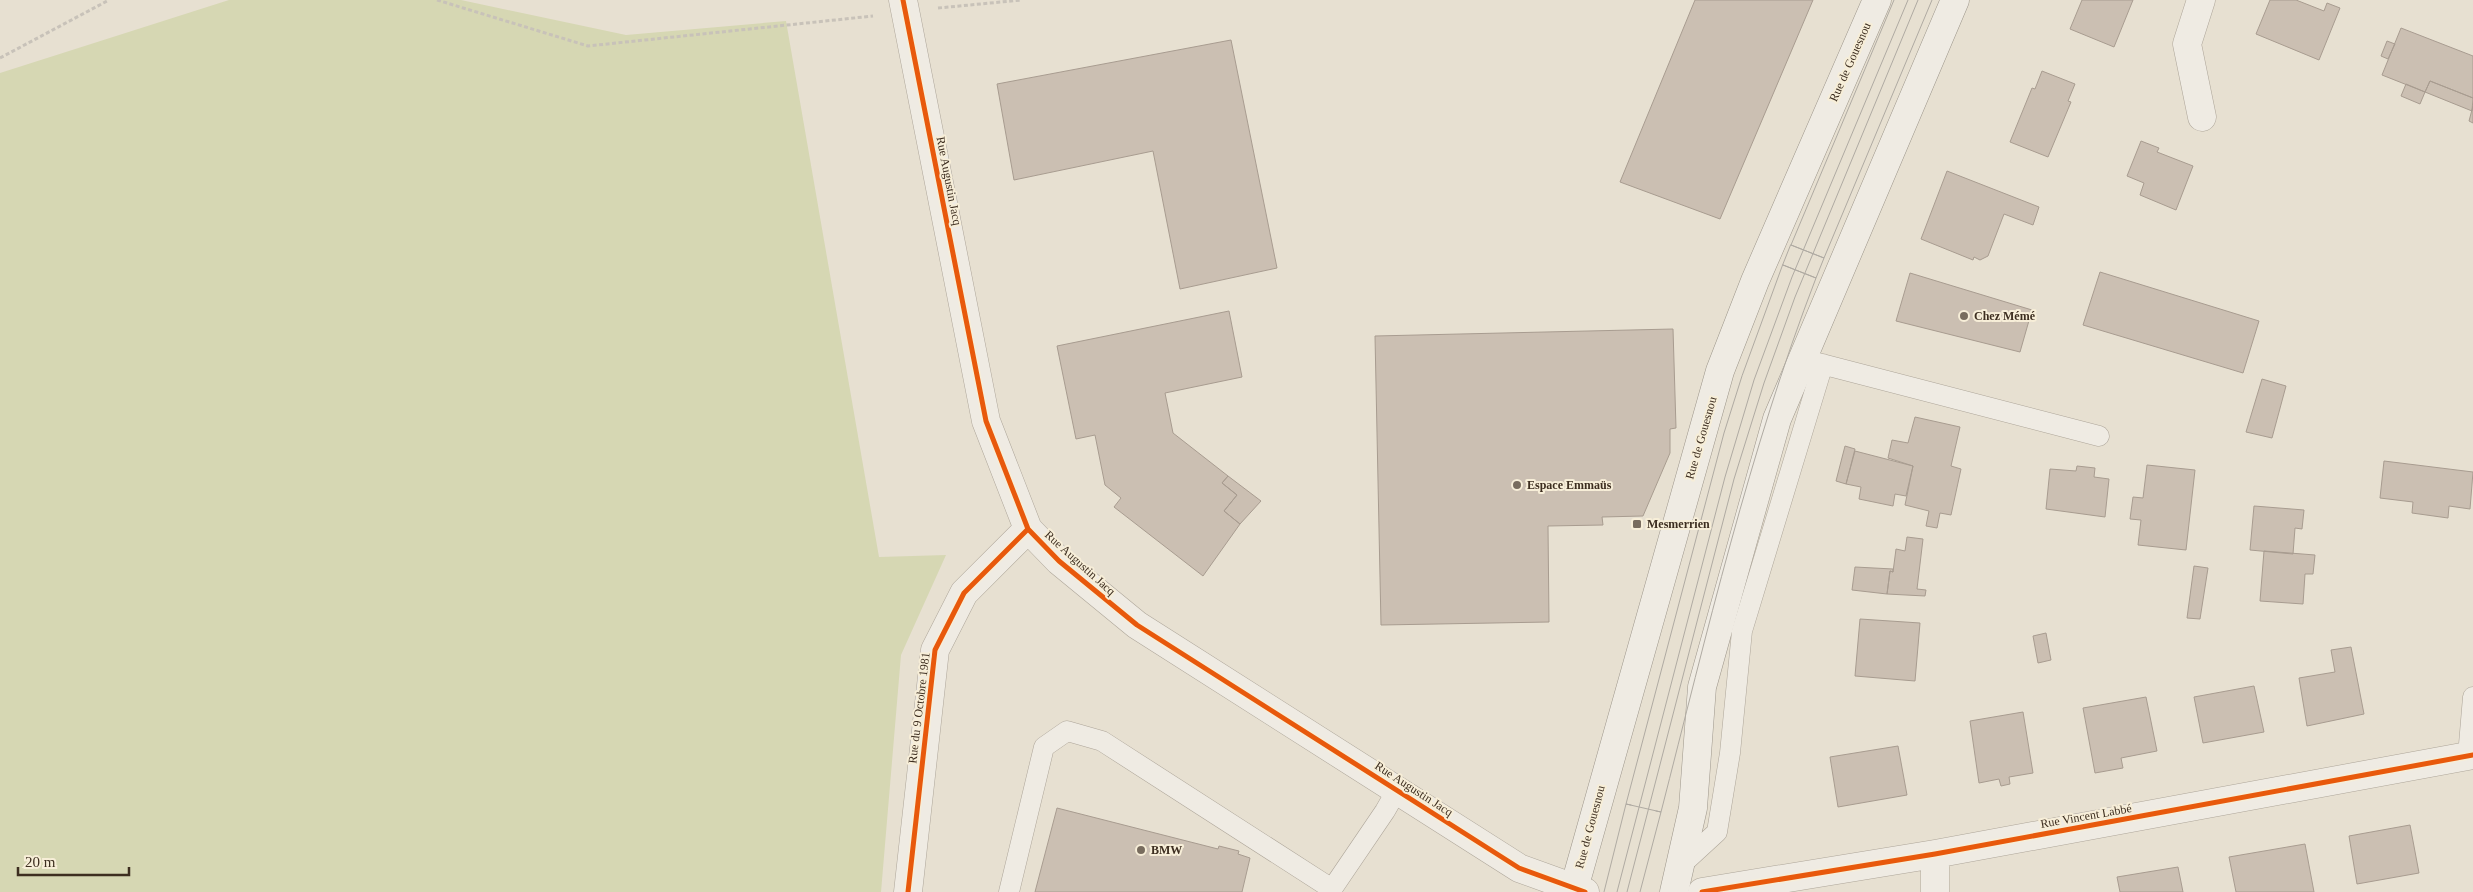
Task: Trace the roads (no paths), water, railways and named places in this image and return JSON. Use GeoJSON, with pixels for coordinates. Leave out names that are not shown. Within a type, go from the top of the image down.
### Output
{"type":"FeatureCollection","features":[{"type":"Feature","properties":{"kind":"street","name":"Rue de Gouesnou"},"geometry":{"type":"LineString","coordinates":[[1577,891],[1720,371],[1755,281],[1877,0]]}},
{"type":"Feature","properties":{"kind":"street"},"geometry":{"type":"LineString","coordinates":[[1677,879],[1693,808],[1702,687],[1777,420],[1813,362],[1955,0]]}},
{"type":"Feature","properties":{"kind":"street"},"geometry":{"type":"LineString","coordinates":[[2201,0],[2187,44],[2202,117]]}},
{"type":"Feature","properties":{"kind":"street","name":"Rue Augustin Jacq"},"geometry":{"type":"LineString","coordinates":[[904,6],[986,421],[1028,529],[1060,561],[1137,625],[1519,868],[1577,891]]}},
{"type":"Feature","properties":{"kind":"street","name":"Rue du 9 Octobre 1981"},"geometry":{"type":"LineString","coordinates":[[908,892],[935,650],[964,593],[1028,529]]}},
{"type":"Feature","properties":{"kind":"street","name":"Rue Vincent Labbé"},"geometry":{"type":"LineString","coordinates":[[1702,892],[1935,854],[2471,756]]}},
{"type":"Feature","properties":{"kind":"street"},"geometry":{"type":"LineString","coordinates":[[1935,854],[1935,892]]}},
{"type":"Feature","properties":{"kind":"lane"},"geometry":{"type":"LineString","coordinates":[[1813,362],[2099,436]]}},
{"type":"Feature","properties":{"kind":"lane"},"geometry":{"type":"LineString","coordinates":[[2471,756],[2473,697]]}},
{"type":"Feature","properties":{"kind":"lane"},"geometry":{"type":"LineString","coordinates":[[1009,892],[1044,747],[1067,731],[1102,741],[1332,889],[1397,790]]}},
{"type":"Feature","properties":{"kind":"tram line"},"geometry":{"type":"LineString","coordinates":[[1894,0],[1791,245],[1824,258],[1932,0]]}},
{"type":"Feature","properties":{"kind":"tram line"},"geometry":{"type":"LineString","coordinates":[[1617,892],[1725,477],[1754,380],[1792,277],[1908,0]]}},
{"type":"Feature","properties":{"kind":"tram line"},"geometry":{"type":"LineString","coordinates":[[1627,892],[1734,479],[1764,383],[1795,297],[1918,0]]}},
{"type":"Feature","properties":{"kind":"tram line"},"geometry":{"type":"LineString","coordinates":[[1791,245],[1824,258],[1816,278],[1783,265],[1791,245]]}},
{"type":"Feature","properties":{"kind":"tram line"},"geometry":{"type":"LineString","coordinates":[[1783,265],[1816,278],[1792,344],[1750,476],[1661,812],[1626,804],[1724,433],[1742,376],[1783,265]]}},
{"type":"Feature","properties":{"kind":"tram line"},"geometry":{"type":"LineString","coordinates":[[1604,892],[1626,804],[1631,805]]}},
{"type":"Feature","properties":{"kind":"tram line"},"geometry":{"type":"LineString","coordinates":[[1640,892],[1661,812],[1656,811]]}},
{"type":"Feature","properties":{"kind":"place","name":"Chez Mémé"},"geometry":{"type":"Point","coordinates":[1964,316]}},
{"type":"Feature","properties":{"kind":"place","name":"Espace Emmaüs"},"geometry":{"type":"Point","coordinates":[1517,485]}},
{"type":"Feature","properties":{"kind":"place","name":"Mesmerrien"},"geometry":{"type":"Point","coordinates":[1637,524]}},
{"type":"Feature","properties":{"kind":"place","name":"BMW"},"geometry":{"type":"Point","coordinates":[1141,850]}}]}
